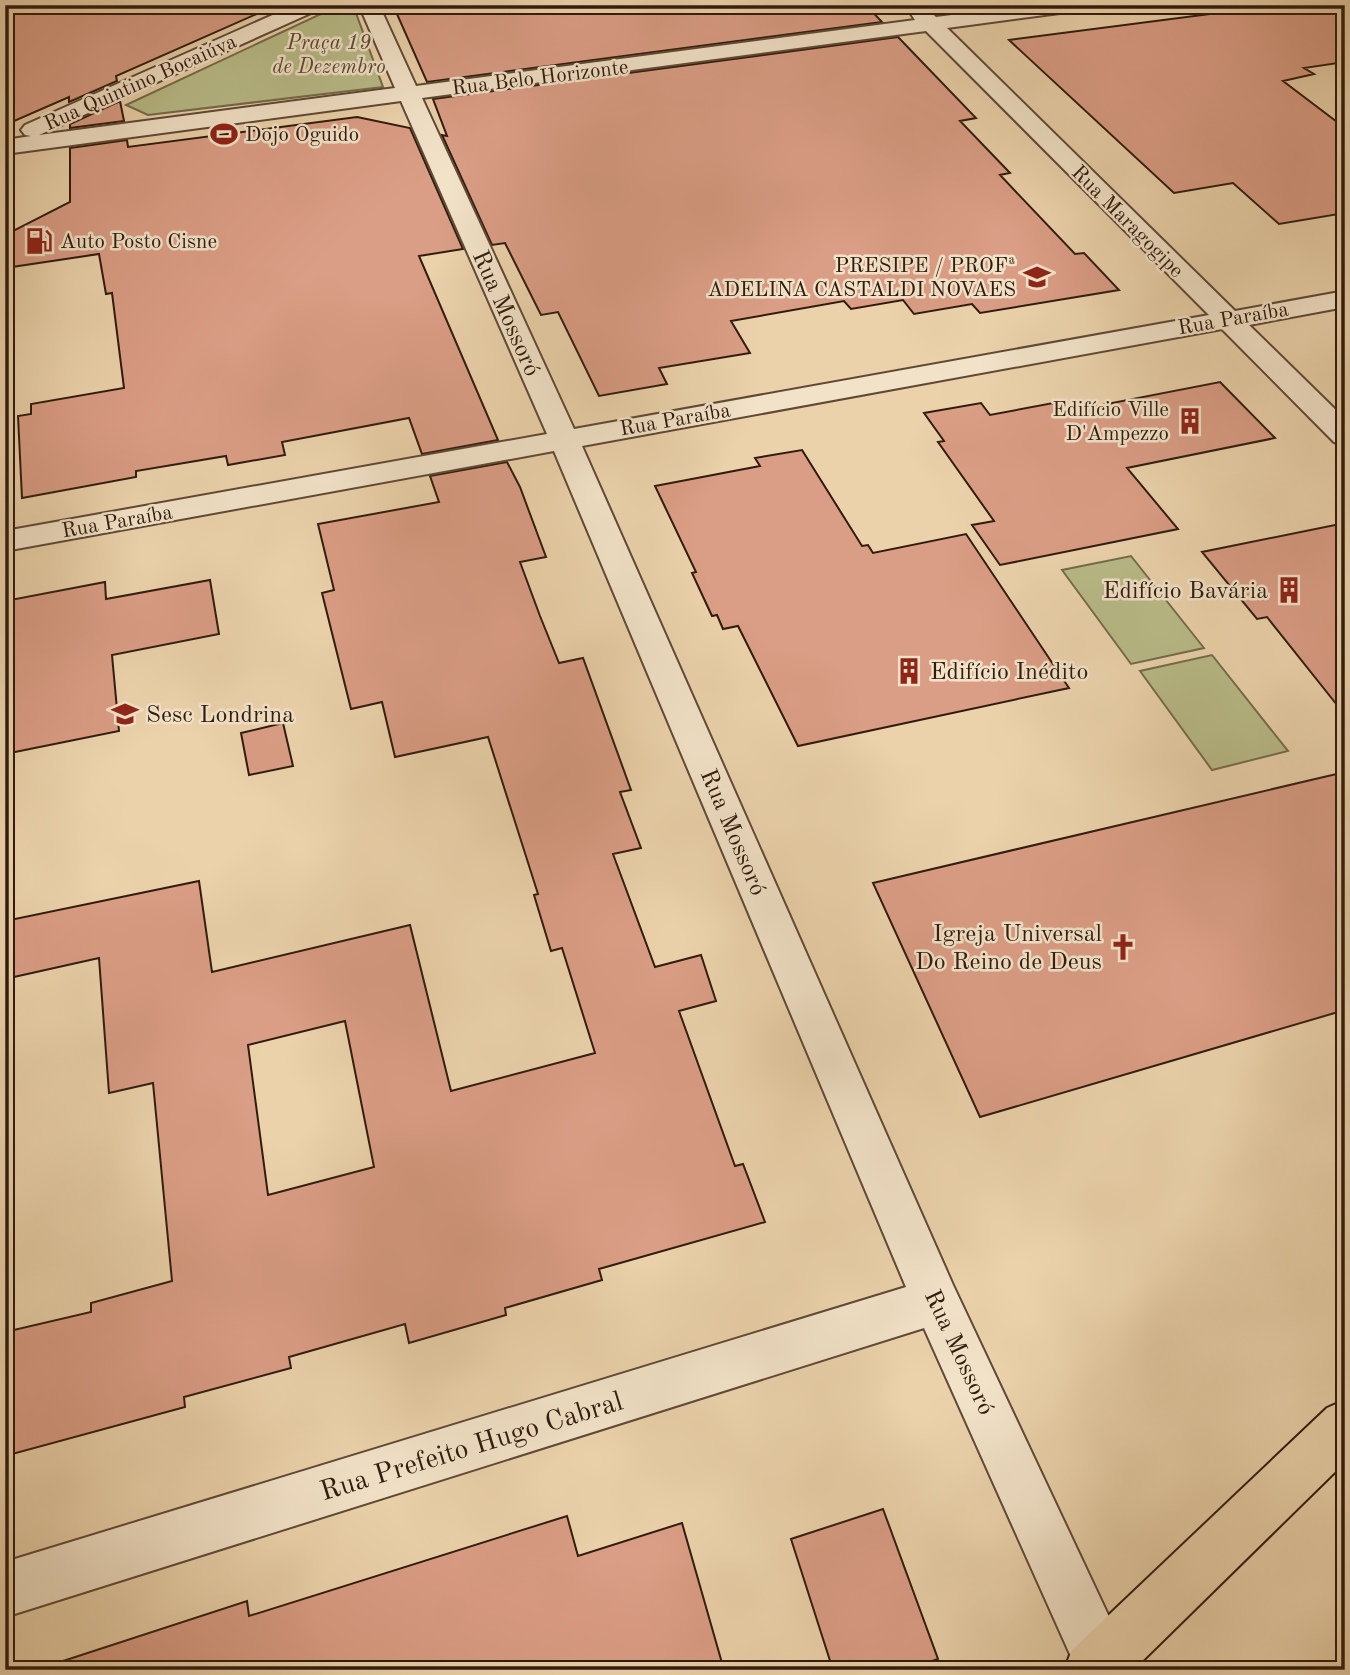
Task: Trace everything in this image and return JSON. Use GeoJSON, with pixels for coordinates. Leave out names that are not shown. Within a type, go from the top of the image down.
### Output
{"type":"FeatureCollection","features":[{"type":"Feature","properties":{"kind":"main road"},"geometry":{"type":"LineString","coordinates":[[1100,1666],[1345,1426]]}},
{"type":"Feature","properties":{"kind":"street","name":"Rua Quintino Bocaiúva"},"geometry":{"type":"LineString","coordinates":[[5,144],[313,5]]}},
{"type":"Feature","properties":{"kind":"street","name":"Rua Mossoró"},"geometry":{"type":"LineString","coordinates":[[369,5],[564,439],[936,1301],[1100,1666]]}},
{"type":"Feature","properties":{"kind":"street","name":"Rua Maragogipe"},"geometry":{"type":"LineString","coordinates":[[912,5],[1345,436]]}},
{"type":"Feature","properties":{"kind":"street","name":"Rua Belo Horizonte"},"geometry":{"type":"LineString","coordinates":[[5,144],[409,94],[1075,5]]}},
{"type":"Feature","properties":{"kind":"street"},"geometry":{"type":"LineString","coordinates":[[102,100],[113,115],[161,125]]}},
{"type":"Feature","properties":{"kind":"street","name":"Rua Paraíba"},"geometry":{"type":"LineString","coordinates":[[5,541],[1226,318],[1345,299]]}},
{"type":"Feature","properties":{"kind":"street","name":"Rua Prefeito Hugo Cabral"},"geometry":{"type":"LineString","coordinates":[[5,1590],[936,1301]]}},
{"type":"Feature","properties":{"kind":"green space","name":"Praça 19 de Dezembro"},"geometry":{"type":"Polygon","coordinates":[[[340,5],[353,5],[383,87],[148,115],[126,105],[340,5]]]}},
{"type":"Feature","properties":{"kind":"green space"},"geometry":{"type":"Polygon","coordinates":[[[1131,556],[1204,648],[1131,664],[1062,570],[1131,556]]]}},
{"type":"Feature","properties":{"kind":"green space"},"geometry":{"type":"Polygon","coordinates":[[[1212,655],[1288,751],[1212,770],[1140,671],[1212,655]]]}},
{"type":"Feature","properties":{"kind":"building"},"geometry":{"type":"Polygon","coordinates":[[[5,5],[277,5],[116,76],[117,81],[69,102],[69,97],[5,125],[5,5]]]}},
{"type":"Feature","properties":{"kind":"building"},"geometry":{"type":"Polygon","coordinates":[[[393,5],[866,5],[882,22],[427,82],[393,5]]]}},
{"type":"Feature","properties":{"kind":"building"},"geometry":{"type":"Polygon","coordinates":[[[1279,5],[1345,5],[1345,62],[1304,68],[1314,74],[1283,81],[1345,128],[1345,213],[1279,224],[1233,183],[1174,193],[1009,40],[1279,5]]]}},
{"type":"Feature","properties":{"kind":"building"},"geometry":{"type":"Polygon","coordinates":[[[898,37],[976,118],[960,121],[1010,173],[1000,175],[1075,254],[1084,253],[1119,290],[980,313],[972,304],[914,314],[903,300],[851,309],[844,301],[731,321],[750,353],[659,368],[667,384],[599,396],[558,312],[541,315],[505,243],[492,245],[442,135],[447,136],[433,99],[898,37]]]}},
{"type":"Feature","properties":{"kind":"building"},"geometry":{"type":"Polygon","coordinates":[[[120,101],[124,121],[70,128],[70,124],[120,101]]]}},
{"type":"Feature","properties":{"kind":"building"},"geometry":{"type":"Polygon","coordinates":[[[357,117],[410,128],[463,249],[419,256],[498,440],[422,454],[409,418],[282,442],[285,455],[228,465],[226,456],[136,471],[136,477],[22,498],[18,416],[31,414],[31,404],[124,388],[112,293],[106,294],[99,254],[5,268],[5,235],[70,202],[70,148],[127,140],[128,147],[357,117]]]}},
{"type":"Feature","properties":{"kind":"building"},"geometry":{"type":"Polygon","coordinates":[[[1220,382],[1275,438],[1127,468],[1178,529],[1000,565],[972,525],[994,521],[938,442],[944,441],[924,413],[981,403],[990,415],[1053,403],[1061,413],[1220,382]]]}},
{"type":"Feature","properties":{"kind":"building"},"geometry":{"type":"Polygon","coordinates":[[[802,450],[862,546],[868,545],[873,553],[966,534],[1069,688],[798,746],[738,626],[723,629],[717,615],[712,616],[692,573],[696,572],[655,486],[760,466],[755,458],[802,450]]]}},
{"type":"Feature","properties":{"kind":"building"},"geometry":{"type":"Polygon","coordinates":[[[507,462],[520,487],[546,557],[520,562],[559,663],[583,658],[631,790],[620,792],[641,848],[613,854],[655,967],[701,955],[716,1001],[679,1011],[735,1166],[743,1164],[765,1222],[599,1269],[602,1280],[505,1308],[506,1315],[409,1343],[405,1324],[289,1357],[291,1368],[184,1397],[185,1407],[5,1456],[5,1332],[91,1312],[91,1303],[172,1281],[153,1083],[109,1093],[99,958],[5,979],[5,921],[199,881],[212,972],[410,925],[451,1091],[595,1053],[562,948],[551,951],[534,895],[538,894],[488,737],[395,757],[382,702],[351,709],[322,593],[334,590],[318,524],[439,502],[430,476],[507,462]],[[345,1021],[248,1045],[268,1195],[374,1167],[345,1021]]]}},
{"type":"Feature","properties":{"kind":"building","name":"Edifício Bavária"},"geometry":{"type":"Polygon","coordinates":[[[1345,523],[1345,715],[1267,617],[1257,619],[1202,552],[1345,523]]]}},
{"type":"Feature","properties":{"kind":"building"},"geometry":{"type":"Polygon","coordinates":[[[210,580],[219,634],[112,655],[119,731],[5,754],[5,601],[105,582],[106,599],[210,580]]]}},
{"type":"Feature","properties":{"kind":"building"},"geometry":{"type":"Polygon","coordinates":[[[283,723],[293,766],[249,775],[241,733],[283,723]]]}},
{"type":"Feature","properties":{"kind":"building","name":"Igreja Universal Do Reino de Deus"},"geometry":{"type":"Polygon","coordinates":[[[1345,772],[1345,1010],[980,1117],[873,883],[1345,772]]]}},
{"type":"Feature","properties":{"kind":"building"},"geometry":{"type":"Polygon","coordinates":[[[883,1509],[938,1659],[906,1670],[833,1670],[791,1539],[883,1509]]]}},
{"type":"Feature","properties":{"kind":"building"},"geometry":{"type":"Polygon","coordinates":[[[567,1516],[578,1556],[682,1523],[724,1670],[64,1670],[63,1661],[247,1601],[249,1616],[567,1516]]]}},
{"type":"Feature","properties":{"kind":"place","name":"Dojo Oguido"},"geometry":{"type":"Point","coordinates":[224,134]}},
{"type":"Feature","properties":{"kind":"place","name":"Auto Posto Cisne"},"geometry":{"type":"Point","coordinates":[39,241]}},
{"type":"Feature","properties":{"kind":"place","name":"PRESIPE / PROFª ADELINA CASTALDI NOVAES"},"geometry":{"type":"Point","coordinates":[1037,277]}},
{"type":"Feature","properties":{"kind":"place","name":"Edifício Ville D'Ampezzo"},"geometry":{"type":"Point","coordinates":[1190,421]}},
{"type":"Feature","properties":{"kind":"place","name":"Edifício Bavária"},"geometry":{"type":"Point","coordinates":[1289,590]}},
{"type":"Feature","properties":{"kind":"place","name":"Edifício Inédito"},"geometry":{"type":"Point","coordinates":[909,671]}},
{"type":"Feature","properties":{"kind":"place","name":"Sesc Londrina"},"geometry":{"type":"Point","coordinates":[125,714]}},
{"type":"Feature","properties":{"kind":"place","name":"Igreja Universal Do Reino de Deus"},"geometry":{"type":"Point","coordinates":[1123,947]}}]}
